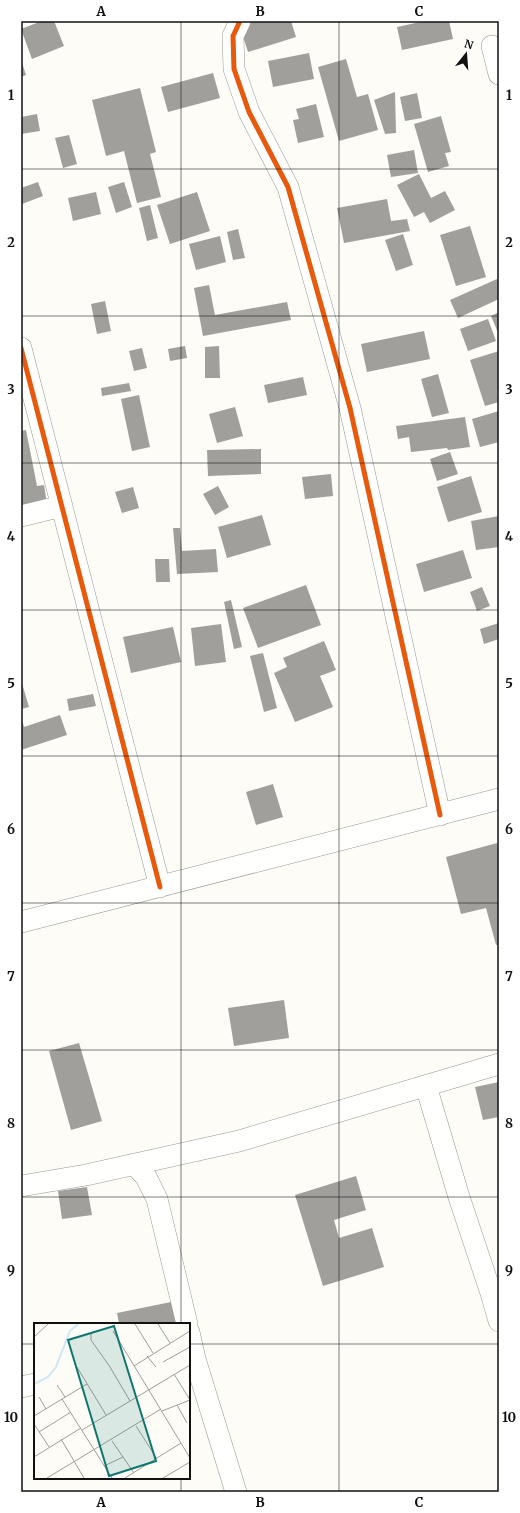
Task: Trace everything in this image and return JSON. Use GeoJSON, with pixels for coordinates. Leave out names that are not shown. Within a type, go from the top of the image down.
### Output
{"type":"FeatureCollection","features":[{"type":"Feature","properties":{"kind":"street"},"geometry":{"type":"LineString","coordinates":[[240,21],[233,36],[234,69],[248,112],[288,186],[348,401],[440,815]]}},
{"type":"Feature","properties":{"kind":"street"},"geometry":{"type":"LineString","coordinates":[[492,46],[499,74]]}},
{"type":"Feature","properties":{"kind":"street"},"geometry":{"type":"LineString","coordinates":[[21,348],[160,887]]}},
{"type":"Feature","properties":{"kind":"street"},"geometry":{"type":"LineString","coordinates":[[21,516],[62,506]]}},
{"type":"Feature","properties":{"kind":"street"},"geometry":{"type":"LineString","coordinates":[[21,922],[499,800]]}},
{"type":"Feature","properties":{"kind":"street"},"geometry":{"type":"LineString","coordinates":[[21,1186],[86,1175],[239,1141],[499,1064]]}},
{"type":"Feature","properties":{"kind":"street"},"geometry":{"type":"LineString","coordinates":[[426,1086],[459,1197],[499,1321]]}},
{"type":"Feature","properties":{"kind":"street"},"geometry":{"type":"LineString","coordinates":[[134,1164],[146,1177],[157,1199],[187,1323]]}},
{"type":"Feature","properties":{"kind":"street"},"geometry":{"type":"LineString","coordinates":[[190,1341],[192,1359],[236,1492]]}},
{"type":"Feature","properties":{"kind":"street"},"geometry":{"type":"LineString","coordinates":[[21,1387],[34,1384]]}},
{"type":"Feature","properties":{"kind":"building"},"geometry":{"type":"Polygon","coordinates":[[[42,21],[54,21],[64,46],[32,59],[21,29],[42,21]]]}},
{"type":"Feature","properties":{"kind":"building"},"geometry":{"type":"Polygon","coordinates":[[[238,21],[291,21],[296,37],[248,52],[238,21]]]}},
{"type":"Feature","properties":{"kind":"building"},"geometry":{"type":"Polygon","coordinates":[[[425,21],[449,21],[453,39],[402,50],[397,27],[425,21]]]}},
{"type":"Feature","properties":{"kind":"building"},"geometry":{"type":"Polygon","coordinates":[[[309,53],[314,79],[273,87],[268,61],[309,53]]]}},
{"type":"Feature","properties":{"kind":"building"},"geometry":{"type":"Polygon","coordinates":[[[346,59],[357,97],[368,94],[378,130],[339,141],[318,67],[346,59]]]}},
{"type":"Feature","properties":{"kind":"building"},"geometry":{"type":"Polygon","coordinates":[[[21,60],[26,75],[21,77],[21,60]]]}},
{"type":"Feature","properties":{"kind":"building"},"geometry":{"type":"Polygon","coordinates":[[[213,73],[220,98],[168,112],[161,87],[213,73]]]}},
{"type":"Feature","properties":{"kind":"building"},"geometry":{"type":"Polygon","coordinates":[[[140,88],[156,152],[150,154],[161,197],[137,203],[124,151],[106,156],[92,100],[140,88]]]}},
{"type":"Feature","properties":{"kind":"building"},"geometry":{"type":"Polygon","coordinates":[[[395,92],[396,133],[385,134],[374,100],[395,92]]]}},
{"type":"Feature","properties":{"kind":"building"},"geometry":{"type":"Polygon","coordinates":[[[417,93],[422,118],[405,121],[400,97],[417,93]]]}},
{"type":"Feature","properties":{"kind":"building"},"geometry":{"type":"Polygon","coordinates":[[[316,104],[324,137],[298,143],[293,120],[299,119],[296,109],[316,104]]]}},
{"type":"Feature","properties":{"kind":"building"},"geometry":{"type":"Polygon","coordinates":[[[37,114],[40,131],[21,134],[21,117],[37,114]]]}},
{"type":"Feature","properties":{"kind":"building"},"geometry":{"type":"Polygon","coordinates":[[[441,116],[451,152],[445,153],[449,166],[428,172],[414,124],[441,116]]]}},
{"type":"Feature","properties":{"kind":"building"},"geometry":{"type":"Polygon","coordinates":[[[69,135],[77,164],[63,168],[55,138],[69,135]]]}},
{"type":"Feature","properties":{"kind":"building"},"geometry":{"type":"Polygon","coordinates":[[[414,150],[418,173],[391,177],[387,155],[414,150]]]}},
{"type":"Feature","properties":{"kind":"building"},"geometry":{"type":"Polygon","coordinates":[[[419,174],[431,198],[445,191],[455,210],[430,223],[424,212],[414,217],[397,185],[419,174]]]}},
{"type":"Feature","properties":{"kind":"building"},"geometry":{"type":"Polygon","coordinates":[[[38,182],[43,196],[22,204],[21,188],[38,182]]]}},
{"type":"Feature","properties":{"kind":"building"},"geometry":{"type":"Polygon","coordinates":[[[124,182],[132,207],[116,213],[108,187],[124,182]]]}},
{"type":"Feature","properties":{"kind":"building"},"geometry":{"type":"Polygon","coordinates":[[[96,192],[101,214],[73,221],[68,198],[96,192]]]}},
{"type":"Feature","properties":{"kind":"building"},"geometry":{"type":"Polygon","coordinates":[[[197,192],[210,231],[170,244],[157,205],[197,192]]]}},
{"type":"Feature","properties":{"kind":"building"},"geometry":{"type":"Polygon","coordinates":[[[387,199],[391,221],[407,219],[410,231],[344,243],[337,208],[387,199]]]}},
{"type":"Feature","properties":{"kind":"building"},"geometry":{"type":"Polygon","coordinates":[[[150,205],[158,238],[147,241],[139,208],[150,205]]]}},
{"type":"Feature","properties":{"kind":"building"},"geometry":{"type":"Polygon","coordinates":[[[470,226],[486,277],[456,286],[440,235],[470,226]]]}},
{"type":"Feature","properties":{"kind":"building"},"geometry":{"type":"Polygon","coordinates":[[[238,229],[245,258],[233,260],[227,232],[238,229]]]}},
{"type":"Feature","properties":{"kind":"building"},"geometry":{"type":"Polygon","coordinates":[[[403,234],[413,265],[396,271],[385,240],[403,234]]]}},
{"type":"Feature","properties":{"kind":"building"},"geometry":{"type":"Polygon","coordinates":[[[220,236],[226,262],[196,270],[189,244],[220,236]]]}},
{"type":"Feature","properties":{"kind":"building"},"geometry":{"type":"Polygon","coordinates":[[[497,279],[499,284],[499,299],[458,318],[450,300],[497,279]]]}},
{"type":"Feature","properties":{"kind":"building"},"geometry":{"type":"Polygon","coordinates":[[[209,285],[215,315],[287,302],[291,320],[203,336],[194,288],[209,285]]]}},
{"type":"Feature","properties":{"kind":"building"},"geometry":{"type":"Polygon","coordinates":[[[105,301],[111,331],[97,334],[91,304],[105,301]]]}},
{"type":"Feature","properties":{"kind":"building"},"geometry":{"type":"Polygon","coordinates":[[[499,312],[499,335],[491,316],[499,312]]]}},
{"type":"Feature","properties":{"kind":"building"},"geometry":{"type":"Polygon","coordinates":[[[488,319],[496,341],[468,351],[460,329],[488,319]]]}},
{"type":"Feature","properties":{"kind":"building"},"geometry":{"type":"Polygon","coordinates":[[[424,331],[430,359],[367,372],[361,344],[424,331]]]}},
{"type":"Feature","properties":{"kind":"building"},"geometry":{"type":"Polygon","coordinates":[[[185,346],[187,358],[170,361],[168,349],[185,346]]]}},
{"type":"Feature","properties":{"kind":"building"},"geometry":{"type":"Polygon","coordinates":[[[219,346],[220,378],[205,378],[205,347],[219,346]]]}},
{"type":"Feature","properties":{"kind":"building"},"geometry":{"type":"Polygon","coordinates":[[[142,348],[147,368],[134,371],[129,351],[142,348]]]}},
{"type":"Feature","properties":{"kind":"building"},"geometry":{"type":"Polygon","coordinates":[[[499,351],[499,390],[497,391],[499,402],[485,406],[470,360],[499,351]]]}},
{"type":"Feature","properties":{"kind":"building"},"geometry":{"type":"Polygon","coordinates":[[[438,374],[449,413],[432,417],[421,379],[438,374]]]}},
{"type":"Feature","properties":{"kind":"building"},"geometry":{"type":"Polygon","coordinates":[[[303,377],[307,395],[268,403],[264,385],[303,377]]]}},
{"type":"Feature","properties":{"kind":"building"},"geometry":{"type":"Polygon","coordinates":[[[129,383],[131,391],[102,396],[101,388],[129,383]]]}},
{"type":"Feature","properties":{"kind":"building"},"geometry":{"type":"Polygon","coordinates":[[[139,395],[150,447],[132,451],[121,399],[139,395]]]}},
{"type":"Feature","properties":{"kind":"building"},"geometry":{"type":"Polygon","coordinates":[[[235,407],[243,436],[217,443],[209,414],[235,407]]]}},
{"type":"Feature","properties":{"kind":"building"},"geometry":{"type":"Polygon","coordinates":[[[499,411],[499,442],[480,447],[472,419],[499,411]]]}},
{"type":"Feature","properties":{"kind":"building"},"geometry":{"type":"Polygon","coordinates":[[[465,417],[470,447],[411,452],[409,437],[398,439],[396,426],[465,417]]]}},
{"type":"Feature","properties":{"kind":"building"},"geometry":{"type":"Polygon","coordinates":[[[26,430],[37,486],[44,485],[47,504],[21,509],[21,431],[26,430]]]}},
{"type":"Feature","properties":{"kind":"building"},"geometry":{"type":"Polygon","coordinates":[[[261,449],[261,474],[208,476],[207,450],[261,449]]]}},
{"type":"Feature","properties":{"kind":"building"},"geometry":{"type":"Polygon","coordinates":[[[450,452],[458,474],[437,481],[430,459],[450,452]]]}},
{"type":"Feature","properties":{"kind":"building"},"geometry":{"type":"Polygon","coordinates":[[[331,474],[333,496],[305,499],[302,477],[331,474]]]}},
{"type":"Feature","properties":{"kind":"building"},"geometry":{"type":"Polygon","coordinates":[[[471,476],[482,512],[448,522],[437,487],[471,476]]]}},
{"type":"Feature","properties":{"kind":"building"},"geometry":{"type":"Polygon","coordinates":[[[218,486],[229,507],[215,515],[203,494],[218,486]]]}},
{"type":"Feature","properties":{"kind":"building"},"geometry":{"type":"Polygon","coordinates":[[[133,487],[139,508],[122,513],[115,492],[133,487]]]}},
{"type":"Feature","properties":{"kind":"building"},"geometry":{"type":"Polygon","coordinates":[[[262,515],[271,545],[227,558],[218,527],[262,515]]]}},
{"type":"Feature","properties":{"kind":"building"},"geometry":{"type":"Polygon","coordinates":[[[499,516],[499,547],[476,550],[471,521],[499,516]]]}},
{"type":"Feature","properties":{"kind":"building"},"geometry":{"type":"Polygon","coordinates":[[[173,528],[180,528],[182,551],[216,549],[218,572],[177,574],[173,528]]]}},
{"type":"Feature","properties":{"kind":"building"},"geometry":{"type":"Polygon","coordinates":[[[463,550],[472,578],[424,592],[416,564],[463,550]]]}},
{"type":"Feature","properties":{"kind":"building"},"geometry":{"type":"Polygon","coordinates":[[[155,559],[169,559],[170,582],[156,582],[155,559]]]}},
{"type":"Feature","properties":{"kind":"building"},"geometry":{"type":"Polygon","coordinates":[[[306,585],[321,625],[258,648],[243,608],[306,585]]]}},
{"type":"Feature","properties":{"kind":"building"},"geometry":{"type":"Polygon","coordinates":[[[482,587],[490,606],[477,611],[470,592],[482,587]]]}},
{"type":"Feature","properties":{"kind":"building"},"geometry":{"type":"Polygon","coordinates":[[[231,600],[242,647],[234,649],[224,602],[231,600]]]}},
{"type":"Feature","properties":{"kind":"building"},"geometry":{"type":"Polygon","coordinates":[[[499,623],[499,639],[484,644],[480,629],[499,623]]]}},
{"type":"Feature","properties":{"kind":"building"},"geometry":{"type":"Polygon","coordinates":[[[221,624],[226,662],[195,666],[191,628],[221,624]]]}},
{"type":"Feature","properties":{"kind":"building"},"geometry":{"type":"Polygon","coordinates":[[[173,627],[181,662],[131,673],[123,637],[173,627]]]}},
{"type":"Feature","properties":{"kind":"building"},"geometry":{"type":"Polygon","coordinates":[[[324,641],[336,670],[320,676],[333,707],[295,722],[274,673],[287,667],[283,658],[324,641]]]}},
{"type":"Feature","properties":{"kind":"building"},"geometry":{"type":"Polygon","coordinates":[[[263,653],[277,708],[264,712],[250,656],[263,653]]]}},
{"type":"Feature","properties":{"kind":"building"},"geometry":{"type":"Polygon","coordinates":[[[21,680],[29,707],[21,709],[21,680]]]}},
{"type":"Feature","properties":{"kind":"building"},"geometry":{"type":"Polygon","coordinates":[[[93,694],[96,706],[69,711],[67,699],[93,694]]]}},
{"type":"Feature","properties":{"kind":"building"},"geometry":{"type":"Polygon","coordinates":[[[60,715],[67,735],[21,750],[21,717],[24,727],[60,715]]]}},
{"type":"Feature","properties":{"kind":"building"},"geometry":{"type":"Polygon","coordinates":[[[273,784],[283,817],[256,825],[246,792],[273,784]]]}},
{"type":"Feature","properties":{"kind":"building"},"geometry":{"type":"Polygon","coordinates":[[[497,843],[499,852],[499,944],[496,945],[486,908],[461,914],[446,857],[497,843]]]}},
{"type":"Feature","properties":{"kind":"building"},"geometry":{"type":"Polygon","coordinates":[[[284,1000],[289,1038],[234,1046],[228,1008],[284,1000]]]}},
{"type":"Feature","properties":{"kind":"building"},"geometry":{"type":"Polygon","coordinates":[[[79,1043],[102,1121],[71,1130],[49,1051],[79,1043]]]}},
{"type":"Feature","properties":{"kind":"building"},"geometry":{"type":"Polygon","coordinates":[[[499,1082],[499,1117],[483,1120],[475,1087],[499,1082]]]}},
{"type":"Feature","properties":{"kind":"building"},"geometry":{"type":"Polygon","coordinates":[[[356,1176],[366,1210],[334,1220],[339,1238],[372,1228],[384,1267],[323,1286],[295,1195],[356,1176]]]}},
{"type":"Feature","properties":{"kind":"building"},"geometry":{"type":"Polygon","coordinates":[[[87,1187],[92,1215],[62,1219],[58,1191],[87,1187]]]}},
{"type":"Feature","properties":{"kind":"building"},"geometry":{"type":"Polygon","coordinates":[[[171,1302],[176,1323],[119,1323],[117,1313],[171,1302]]]}},
{"type":"Feature","properties":{"kind":"cycle path"},"geometry":{"type":"LineString","coordinates":[[240,21],[233,36],[234,69],[249,112],[288,187],[350,408],[440,815]]}},
{"type":"Feature","properties":{"kind":"cycle path"},"geometry":{"type":"LineString","coordinates":[[21,348],[160,887]]}}]}
